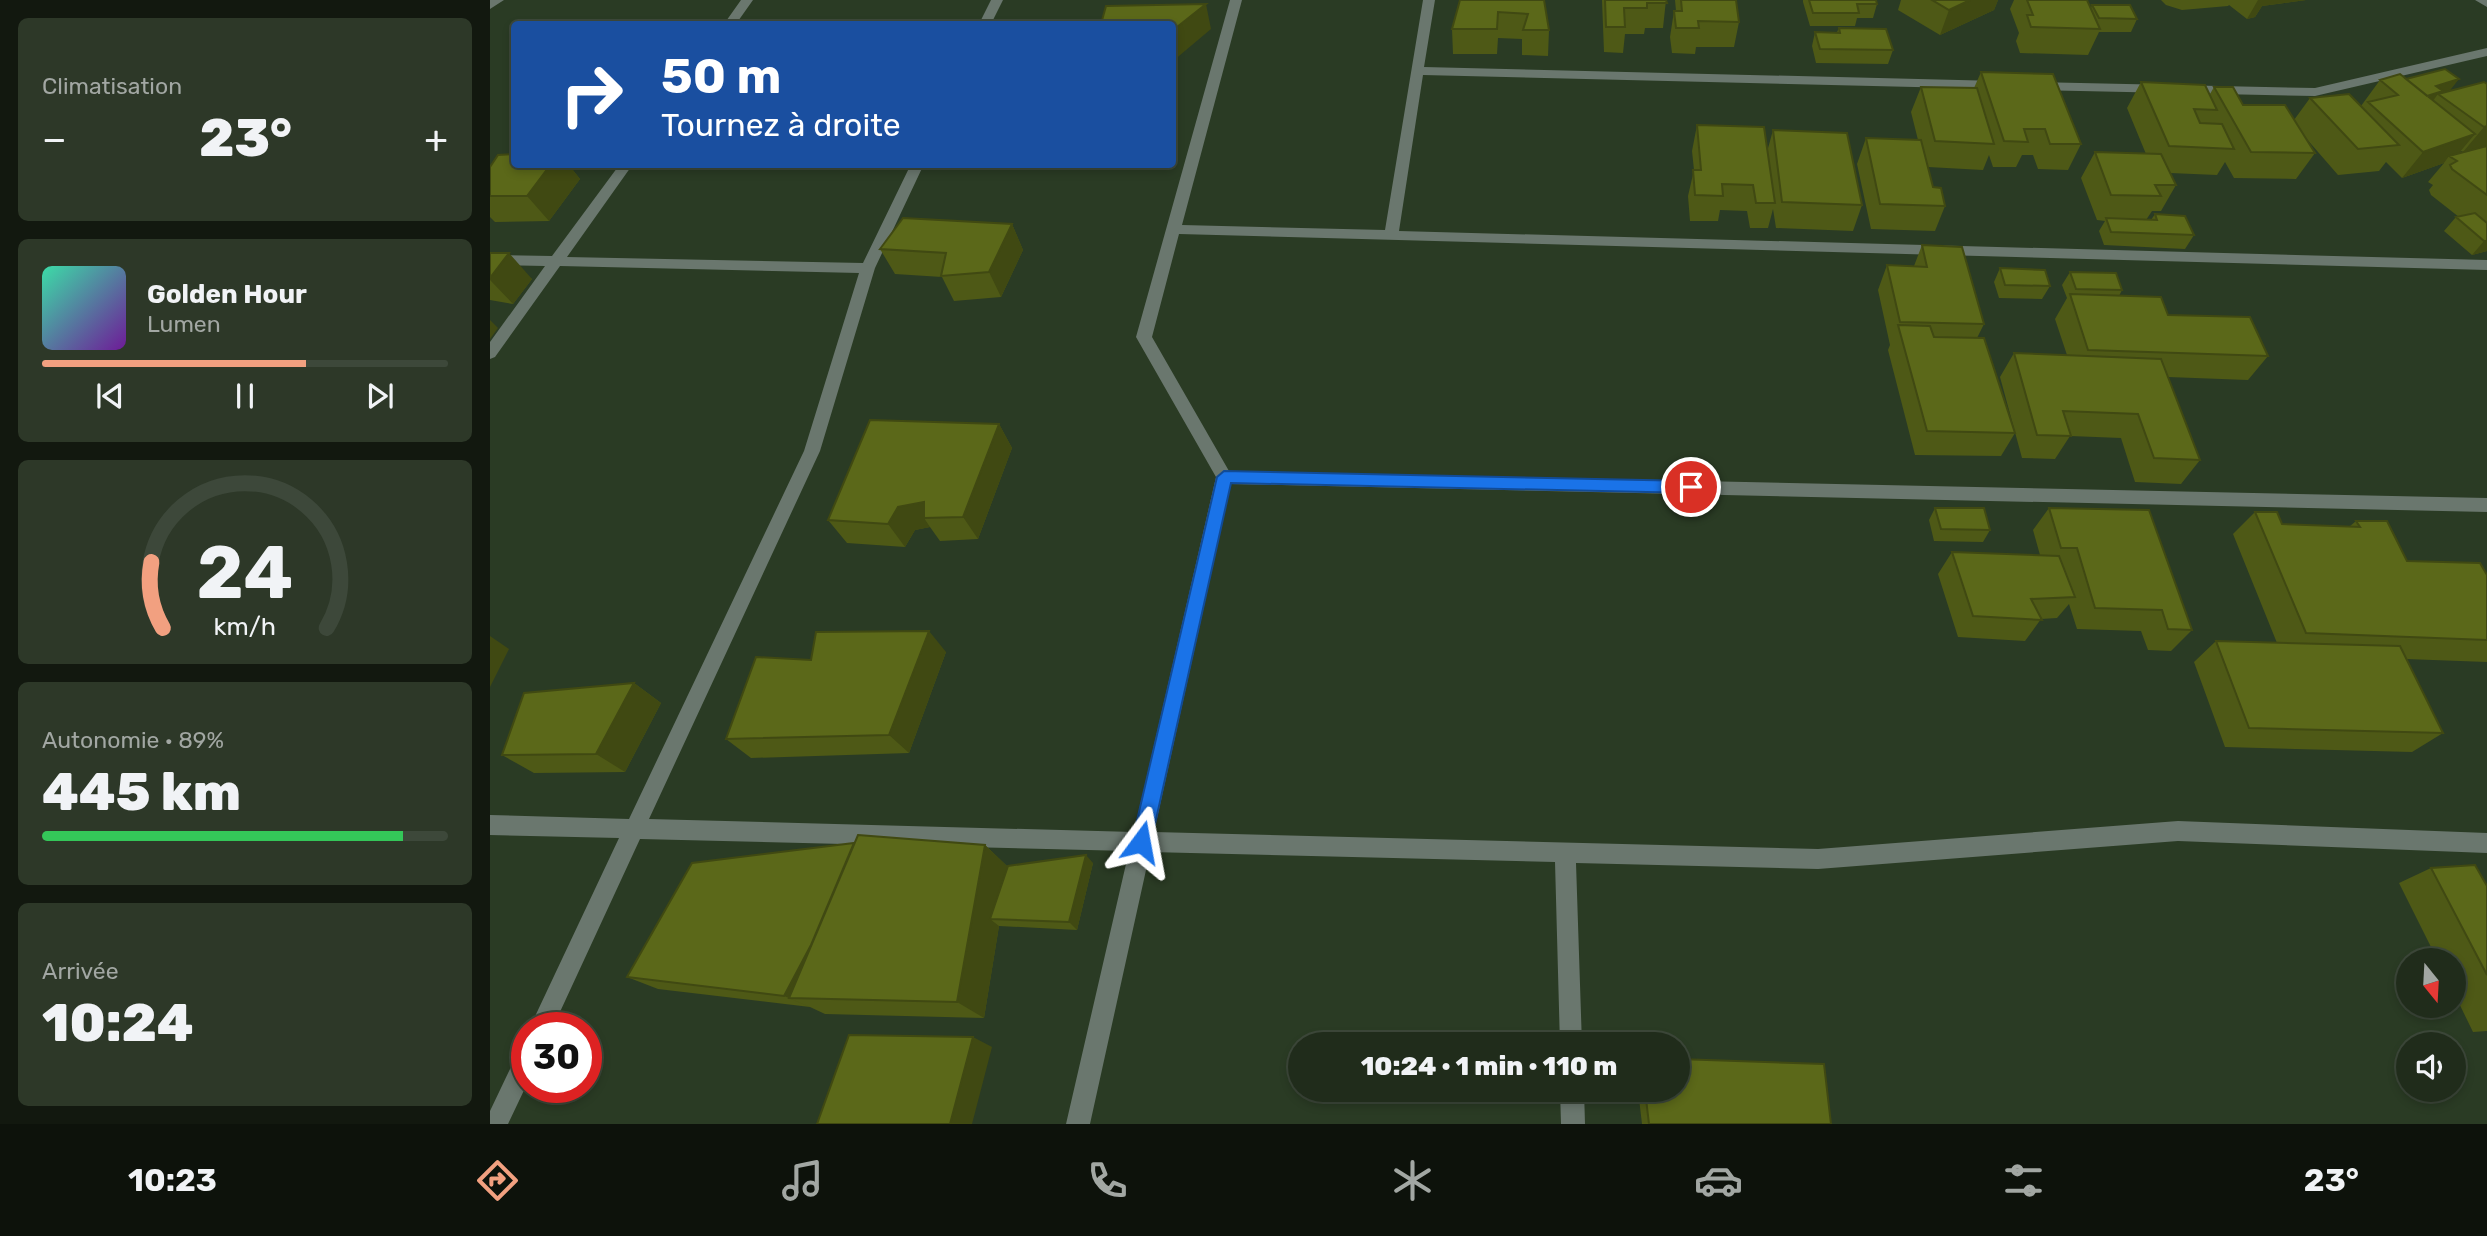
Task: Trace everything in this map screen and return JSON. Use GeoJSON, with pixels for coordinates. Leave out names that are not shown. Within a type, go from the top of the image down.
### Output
{"type":"FeatureCollection","features":[{"type":"Feature","properties":{"kind":"street"},"geometry":{"type":"LineString","coordinates":[[490,6],[498,0]]}},
{"type":"Feature","properties":{"kind":"street"},"geometry":{"type":"LineString","coordinates":[[732,21],[747,0]]}},
{"type":"Feature","properties":{"kind":"street"},"geometry":{"type":"LineString","coordinates":[[986,21],[997,0]]}},
{"type":"Feature","properties":{"kind":"street"},"geometry":{"type":"LineString","coordinates":[[1077,1124],[1224,477],[1144,337],[1236,0]]}},
{"type":"Feature","properties":{"kind":"street"},"geometry":{"type":"LineString","coordinates":[[1391,235],[1429,0]]}},
{"type":"Feature","properties":{"kind":"street"},"geometry":{"type":"LineString","coordinates":[[2481,0],[2487,4]]}},
{"type":"Feature","properties":{"kind":"street"},"geometry":{"type":"LineString","coordinates":[[2025,85],[2315,92],[2487,52]]}},
{"type":"Feature","properties":{"kind":"street"},"geometry":{"type":"LineString","coordinates":[[1418,71],[2011,85]]}},
{"type":"Feature","properties":{"kind":"street"},"geometry":{"type":"LineString","coordinates":[[490,353],[624,168]]}},
{"type":"Feature","properties":{"kind":"street"},"geometry":{"type":"LineString","coordinates":[[548,1012],[812,450],[868,268],[916,168]]}},
{"type":"Feature","properties":{"kind":"street"},"geometry":{"type":"LineString","coordinates":[[1173,229],[2487,265]]}},
{"type":"Feature","properties":{"kind":"street"},"geometry":{"type":"LineString","coordinates":[[490,260],[868,268]]}},
{"type":"Feature","properties":{"kind":"street"},"geometry":{"type":"LineString","coordinates":[[1224,477],[2487,505]]}},
{"type":"Feature","properties":{"kind":"street"},"geometry":{"type":"LineString","coordinates":[[490,825],[1818,859],[2178,831],[2487,843]]}},
{"type":"Feature","properties":{"kind":"street"},"geometry":{"type":"LineString","coordinates":[[1565,853],[1571,1032]]}},
{"type":"Feature","properties":{"kind":"street"},"geometry":{"type":"LineString","coordinates":[[496,1124],[511,1092]]}},
{"type":"Feature","properties":{"kind":"street"},"geometry":{"type":"LineString","coordinates":[[1572,1102],[1573,1124]]}},
{"type":"Feature","properties":{"kind":"building"},"geometry":{"type":"Polygon","coordinates":[[[1460,0],[1544,0],[1549,30],[1523,30],[1528,14],[1498,12],[1497,29],[1452,29],[1460,0]]]}},
{"type":"Feature","properties":{"kind":"building"},"geometry":{"type":"Polygon","coordinates":[[[1605,0],[1666,0],[1667,3],[1647,3],[1647,8],[1624,8],[1625,27],[1606,27],[1605,0]]]}},
{"type":"Feature","properties":{"kind":"building"},"geometry":{"type":"Polygon","coordinates":[[[1681,0],[1736,0],[1739,22],[1698,21],[1699,28],[1676,28],[1674,11],[1682,11],[1681,0]]]}},
{"type":"Feature","properties":{"kind":"building"},"geometry":{"type":"Polygon","coordinates":[[[1809,0],[1876,0],[1877,4],[1857,4],[1859,13],[1813,13],[1809,0]]]}},
{"type":"Feature","properties":{"kind":"building"},"geometry":{"type":"Polygon","coordinates":[[[1932,0],[1970,0],[1949,10],[1932,0]]]}},
{"type":"Feature","properties":{"kind":"building"},"geometry":{"type":"Polygon","coordinates":[[[2027,0],[2087,0],[2100,29],[2031,27],[2027,15],[2033,15],[2027,0]]]}},
{"type":"Feature","properties":{"kind":"building"},"geometry":{"type":"Polygon","coordinates":[[[1206,4],[1176,28],[1176,21],[1102,21],[1106,6],[1206,4]]]}},
{"type":"Feature","properties":{"kind":"building"},"geometry":{"type":"Polygon","coordinates":[[[2092,5],[2130,5],[2137,19],[2099,18],[2092,5]]]}},
{"type":"Feature","properties":{"kind":"building"},"geometry":{"type":"Polygon","coordinates":[[[1839,28],[1886,29],[1893,50],[1820,49],[1815,32],[1840,33],[1839,28]]]}},
{"type":"Feature","properties":{"kind":"building"},"geometry":{"type":"Polygon","coordinates":[[[2445,69],[2459,79],[2436,86],[2443,91],[2427,96],[2406,79],[2445,69]]]}},
{"type":"Feature","properties":{"kind":"building"},"geometry":{"type":"Polygon","coordinates":[[[1981,72],[2053,74],[2081,144],[2050,144],[2045,129],[2024,129],[2028,142],[2004,141],[1981,72]]]}},
{"type":"Feature","properties":{"kind":"building"},"geometry":{"type":"Polygon","coordinates":[[[2400,74],[2475,134],[2423,152],[2368,102],[2398,95],[2380,80],[2400,74]]]}},
{"type":"Feature","properties":{"kind":"building"},"geometry":{"type":"Polygon","coordinates":[[[2141,82],[2205,85],[2217,110],[2194,109],[2200,123],[2222,124],[2234,149],[2169,146],[2141,82]]]}},
{"type":"Feature","properties":{"kind":"building"},"geometry":{"type":"Polygon","coordinates":[[[2484,82],[2487,84],[2487,126],[2484,127],[2438,94],[2484,82]]]}},
{"type":"Feature","properties":{"kind":"building"},"geometry":{"type":"Polygon","coordinates":[[[1921,87],[1977,88],[1994,144],[1935,141],[1921,87]]]}},
{"type":"Feature","properties":{"kind":"building"},"geometry":{"type":"Polygon","coordinates":[[[2214,87],[2233,87],[2243,105],[2285,105],[2315,153],[2251,152],[2214,87]]]}},
{"type":"Feature","properties":{"kind":"building"},"geometry":{"type":"Polygon","coordinates":[[[2349,94],[2399,145],[2358,149],[2310,98],[2349,94]]]}},
{"type":"Feature","properties":{"kind":"building"},"geometry":{"type":"Polygon","coordinates":[[[1697,125],[1764,127],[1775,203],[1756,203],[1753,185],[1722,184],[1723,196],[1695,195],[1693,170],[1701,170],[1697,125]]]}},
{"type":"Feature","properties":{"kind":"building"},"geometry":{"type":"Polygon","coordinates":[[[1773,130],[1847,133],[1862,205],[1782,202],[1773,130]]]}},
{"type":"Feature","properties":{"kind":"building"},"geometry":{"type":"Polygon","coordinates":[[[1866,138],[1921,140],[1933,187],[1941,188],[1945,206],[1880,204],[1866,138]]]}},
{"type":"Feature","properties":{"kind":"building"},"geometry":{"type":"Polygon","coordinates":[[[2487,146],[2487,195],[2452,169],[2450,165],[2457,161],[2449,156],[2487,146]]]}},
{"type":"Feature","properties":{"kind":"building"},"geometry":{"type":"Polygon","coordinates":[[[2095,152],[2161,154],[2176,185],[2155,185],[2161,196],[2111,195],[2095,152]]]}},
{"type":"Feature","properties":{"kind":"building"},"geometry":{"type":"Polygon","coordinates":[[[511,154],[511,168],[548,168],[527,196],[490,196],[490,167],[498,155],[511,154]]]}},
{"type":"Feature","properties":{"kind":"building"},"geometry":{"type":"Polygon","coordinates":[[[2475,213],[2487,223],[2487,241],[2456,217],[2475,213]]]}},
{"type":"Feature","properties":{"kind":"building"},"geometry":{"type":"Polygon","coordinates":[[[2155,214],[2185,216],[2194,235],[2111,232],[2106,218],[2157,220],[2155,214]]]}},
{"type":"Feature","properties":{"kind":"building"},"geometry":{"type":"Polygon","coordinates":[[[903,218],[1012,224],[989,272],[941,276],[946,253],[880,249],[903,218]]]}},
{"type":"Feature","properties":{"kind":"building"},"geometry":{"type":"Polygon","coordinates":[[[1922,245],[1962,247],[1984,324],[1900,322],[1887,265],[1927,267],[1922,245]]]}},
{"type":"Feature","properties":{"kind":"building"},"geometry":{"type":"Polygon","coordinates":[[[490,253],[509,253],[490,278],[490,253]]]}},
{"type":"Feature","properties":{"kind":"building"},"geometry":{"type":"Polygon","coordinates":[[[2000,268],[2045,270],[2050,286],[2005,285],[2000,268]]]}},
{"type":"Feature","properties":{"kind":"building"},"geometry":{"type":"Polygon","coordinates":[[[2070,272],[2116,273],[2122,290],[2076,289],[2070,272]]]}},
{"type":"Feature","properties":{"kind":"building"},"geometry":{"type":"Polygon","coordinates":[[[2070,294],[2161,297],[2168,315],[2250,317],[2268,356],[2088,350],[2070,294]]]}},
{"type":"Feature","properties":{"kind":"building"},"geometry":{"type":"Polygon","coordinates":[[[1898,325],[1930,326],[1934,337],[1984,338],[2015,433],[1927,431],[1898,325]]]}},
{"type":"Feature","properties":{"kind":"building"},"geometry":{"type":"Polygon","coordinates":[[[2014,353],[2161,359],[2200,460],[2154,458],[2138,414],[2063,411],[2071,436],[2037,435],[2014,353]]]}},
{"type":"Feature","properties":{"kind":"building"},"geometry":{"type":"Polygon","coordinates":[[[870,420],[999,424],[963,517],[924,518],[924,502],[898,507],[888,524],[828,520],[870,420]]]}},
{"type":"Feature","properties":{"kind":"building"},"geometry":{"type":"Polygon","coordinates":[[[1935,508],[1984,508],[1990,530],[1941,529],[1935,508]]]}},
{"type":"Feature","properties":{"kind":"building"},"geometry":{"type":"Polygon","coordinates":[[[2049,508],[2149,510],[2192,630],[2168,629],[2162,610],[2095,608],[2077,548],[2061,548],[2049,508]]]}},
{"type":"Feature","properties":{"kind":"building"},"geometry":{"type":"Polygon","coordinates":[[[2255,512],[2277,512],[2282,524],[2360,527],[2356,521],[2387,521],[2407,561],[2480,563],[2487,575],[2487,640],[2306,633],[2255,512]]]}},
{"type":"Feature","properties":{"kind":"building"},"geometry":{"type":"Polygon","coordinates":[[[1952,552],[2059,556],[2075,597],[2031,599],[2042,620],[1973,616],[1952,552]]]}},
{"type":"Feature","properties":{"kind":"building"},"geometry":{"type":"Polygon","coordinates":[[[929,631],[889,735],[726,739],[756,657],[811,660],[816,632],[929,631]]]}},
{"type":"Feature","properties":{"kind":"building"},"geometry":{"type":"Polygon","coordinates":[[[2216,641],[2400,646],[2443,733],[2249,728],[2216,641]]]}},
{"type":"Feature","properties":{"kind":"building"},"geometry":{"type":"Polygon","coordinates":[[[634,683],[596,754],[502,755],[524,693],[634,683]]]}},
{"type":"Feature","properties":{"kind":"building"},"geometry":{"type":"Polygon","coordinates":[[[858,835],[985,845],[957,1002],[789,998],[858,835]]]}},
{"type":"Feature","properties":{"kind":"building"},"geometry":{"type":"Polygon","coordinates":[[[854,843],[811,945],[784,996],[627,977],[692,863],[854,843]]]}},
{"type":"Feature","properties":{"kind":"building"},"geometry":{"type":"Polygon","coordinates":[[[1086,855],[1069,922],[990,919],[1008,866],[1086,855]]]}},
{"type":"Feature","properties":{"kind":"building"},"geometry":{"type":"Polygon","coordinates":[[[2475,865],[2487,886],[2487,975],[2431,868],[2475,865]]]}},
{"type":"Feature","properties":{"kind":"building"},"geometry":{"type":"Polygon","coordinates":[[[849,1035],[973,1037],[950,1124],[817,1124],[849,1035]]]}},
{"type":"Feature","properties":{"kind":"building"},"geometry":{"type":"Polygon","coordinates":[[[1690,1059],[1824,1064],[1831,1124],[1649,1124],[1646,1102],[1690,1102],[1690,1059]]]}},
{"type":"Feature","properties":{"kind":"route"},"geometry":{"type":"LineString","coordinates":[[1141,842],[1224,477],[1691,487]]}}]}
